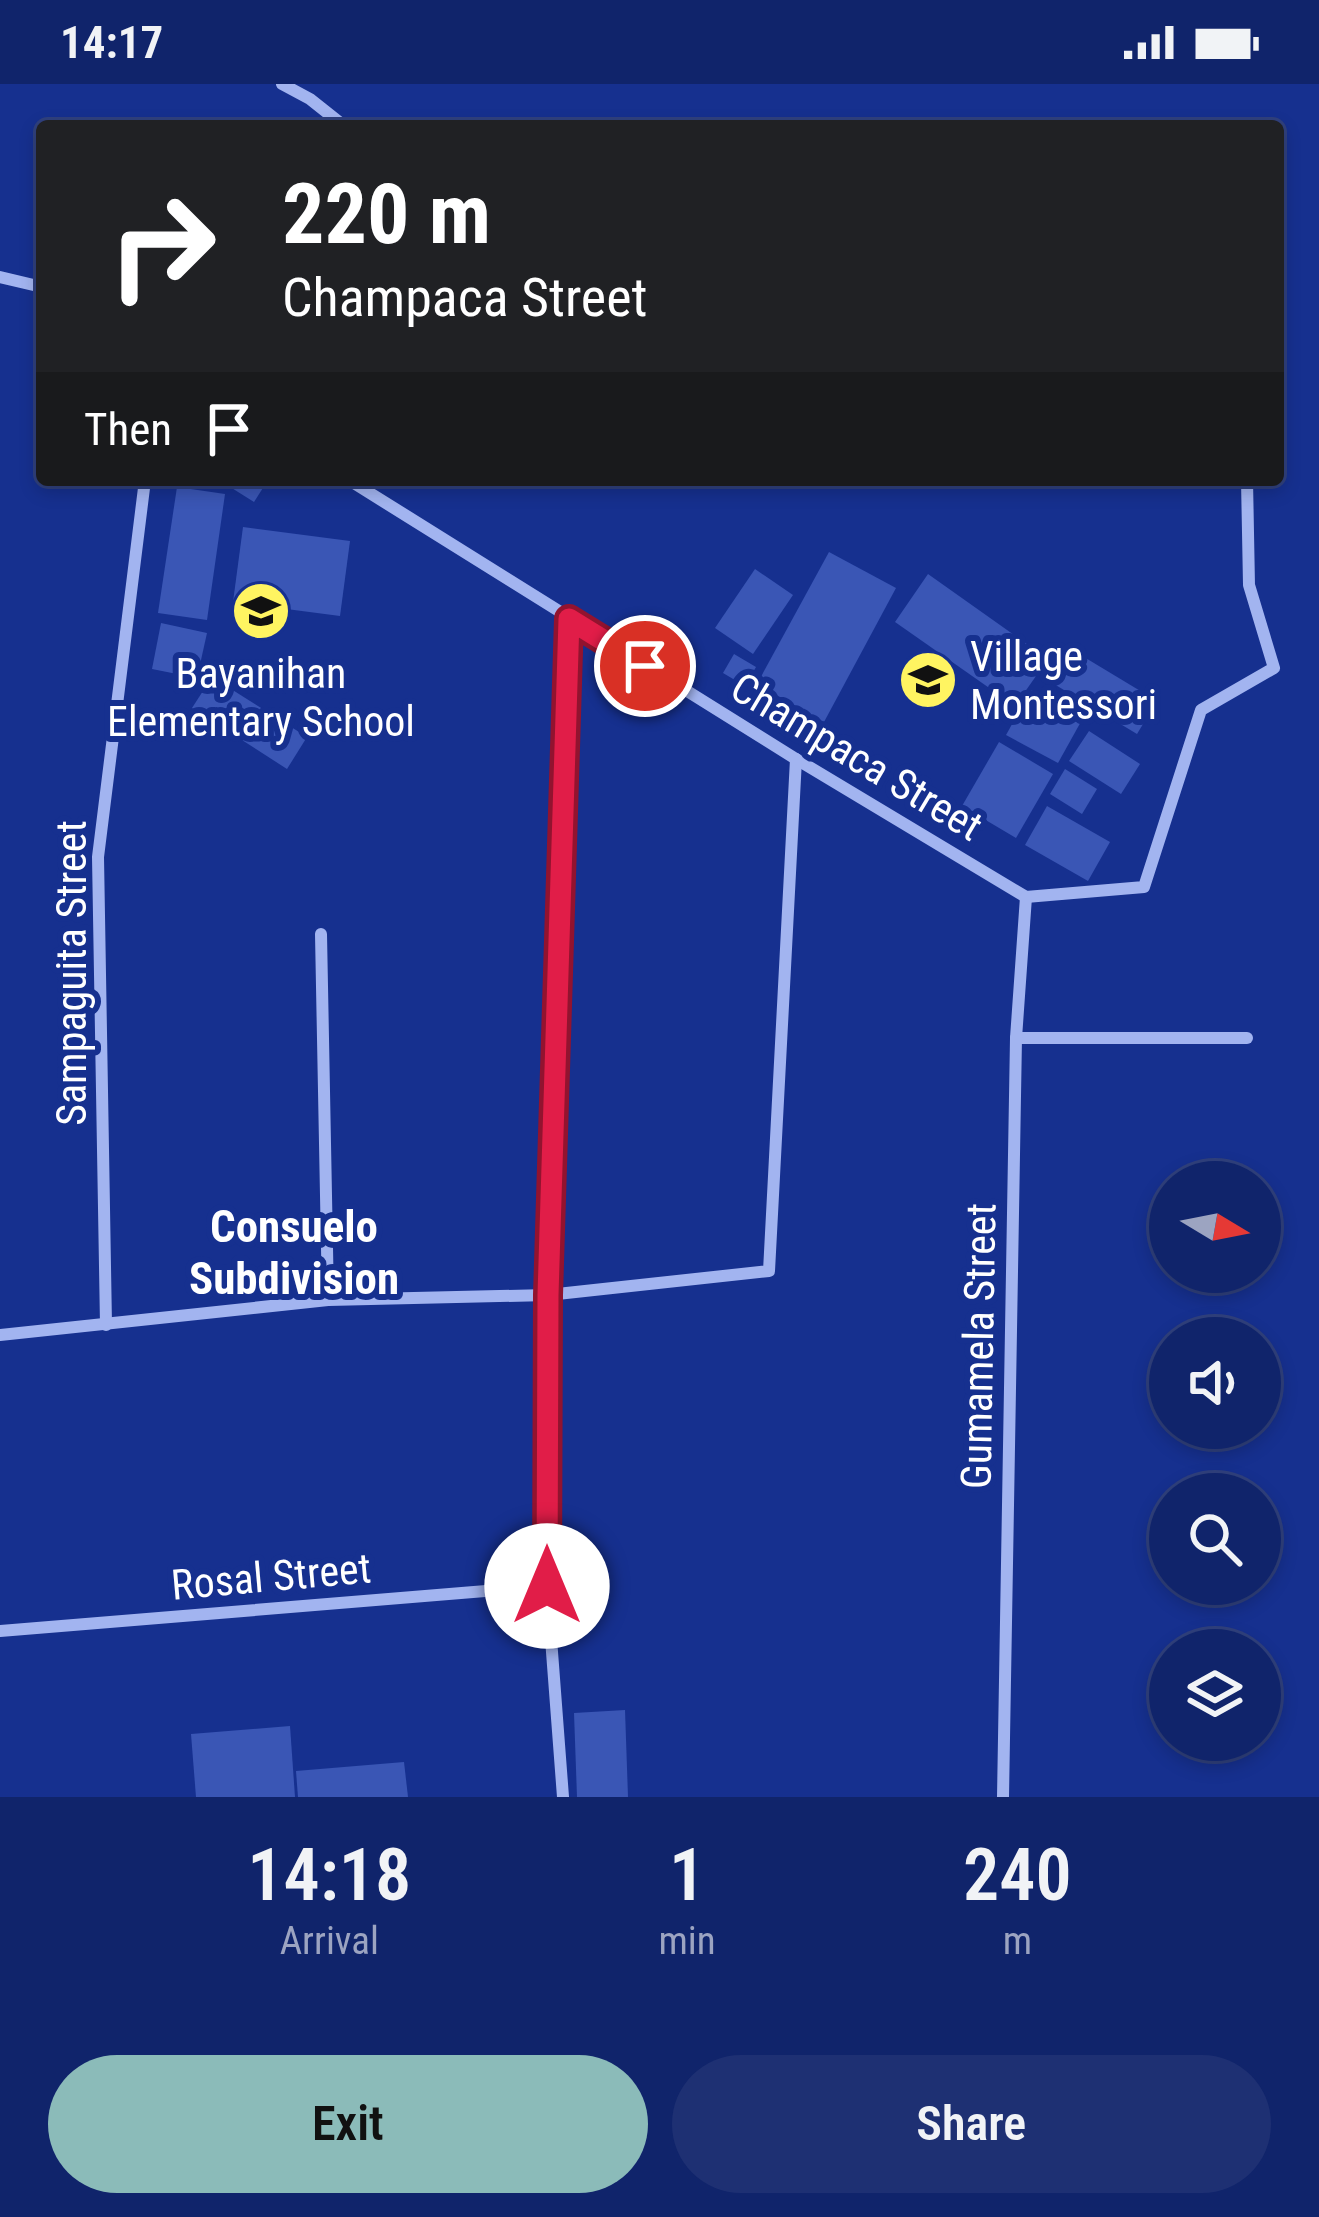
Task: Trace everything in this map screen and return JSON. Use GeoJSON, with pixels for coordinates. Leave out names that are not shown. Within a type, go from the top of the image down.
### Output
{"type":"FeatureCollection","features":[{"type":"Feature","properties":{"kind":"street"},"geometry":{"type":"LineString","coordinates":[[282,84],[310,98],[337,120]]}},
{"type":"Feature","properties":{"kind":"street"},"geometry":{"type":"LineString","coordinates":[[0,277],[36,286]]}},
{"type":"Feature","properties":{"kind":"street","name":"Sampaguita Street"},"geometry":{"type":"LineString","coordinates":[[106,1325],[98,857],[144,486]]}},
{"type":"Feature","properties":{"kind":"street","name":"Champaca Street"},"geometry":{"type":"LineString","coordinates":[[359,486],[1026,897]]}},
{"type":"Feature","properties":{"kind":"street"},"geometry":{"type":"LineString","coordinates":[[1026,897],[1144,887],[1201,710],[1274,668],[1249,585],[1246,486]]}},
{"type":"Feature","properties":{"kind":"street"},"geometry":{"type":"LineString","coordinates":[[563,1797],[547,1586],[548,1295],[569,619]]}},
{"type":"Feature","properties":{"kind":"street"},"geometry":{"type":"LineString","coordinates":[[0,1335],[328,1300],[548,1295],[769,1271],[796,759]]}},
{"type":"Feature","properties":{"kind":"street","name":"Gumamela Street"},"geometry":{"type":"LineString","coordinates":[[1003,1797],[1016,1038],[1026,897]]}},
{"type":"Feature","properties":{"kind":"street"},"geometry":{"type":"LineString","coordinates":[[321,934],[328,1300]]}},
{"type":"Feature","properties":{"kind":"street"},"geometry":{"type":"LineString","coordinates":[[1016,1038],[1247,1038]]}},
{"type":"Feature","properties":{"kind":"street","name":"Rosal Street"},"geometry":{"type":"LineString","coordinates":[[0,1630],[547,1586]]}},
{"type":"Feature","properties":{"kind":"building"},"geometry":{"type":"Polygon","coordinates":[[[229,486],[264,486],[254,502],[229,486]]]}},
{"type":"Feature","properties":{"kind":"building"},"geometry":{"type":"Polygon","coordinates":[[[177,487],[225,494],[207,620],[158,613],[177,487]]]}},
{"type":"Feature","properties":{"kind":"building"},"geometry":{"type":"Polygon","coordinates":[[[243,527],[350,541],[340,616],[233,602],[243,527]]]}},
{"type":"Feature","properties":{"kind":"building"},"geometry":{"type":"Polygon","coordinates":[[[829,552],[896,588],[824,722],[757,684],[829,552]]]}},
{"type":"Feature","properties":{"kind":"building"},"geometry":{"type":"Polygon","coordinates":[[[755,569],[793,595],[753,654],[715,628],[755,569]]]}},
{"type":"Feature","properties":{"kind":"building"},"geometry":{"type":"Polygon","coordinates":[[[928,574],[1048,659],[1015,706],[895,622],[928,574]]]}},
{"type":"Feature","properties":{"kind":"building"},"geometry":{"type":"Polygon","coordinates":[[[161,623],[207,633],[197,678],[152,669],[161,623]]]}},
{"type":"Feature","properties":{"kind":"building"},"geometry":{"type":"Polygon","coordinates":[[[1074,651],[1157,701],[1137,734],[1054,684],[1074,651]]]}},
{"type":"Feature","properties":{"kind":"building"},"geometry":{"type":"Polygon","coordinates":[[[734,654],[756,667],[745,686],[723,673],[734,654]]]}},
{"type":"Feature","properties":{"kind":"building"},"geometry":{"type":"Polygon","coordinates":[[[212,677],[307,737],[287,769],[192,708],[212,677]]]}},
{"type":"Feature","properties":{"kind":"building"},"geometry":{"type":"Polygon","coordinates":[[[1031,690],[1083,718],[1058,763],[1006,735],[1031,690]]]}},
{"type":"Feature","properties":{"kind":"building"},"geometry":{"type":"Polygon","coordinates":[[[1089,731],[1140,764],[1121,794],[1069,761],[1089,731]]]}},
{"type":"Feature","properties":{"kind":"building"},"geometry":{"type":"Polygon","coordinates":[[[999,742],[1053,774],[1016,838],[962,806],[999,742]]]}},
{"type":"Feature","properties":{"kind":"building"},"geometry":{"type":"Polygon","coordinates":[[[1065,769],[1097,789],[1082,814],[1050,794],[1065,769]]]}},
{"type":"Feature","properties":{"kind":"building"},"geometry":{"type":"Polygon","coordinates":[[[1047,806],[1110,842],[1088,881],[1025,845],[1047,806]]]}},
{"type":"Feature","properties":{"kind":"building"},"geometry":{"type":"Polygon","coordinates":[[[625,1710],[628,1797],[577,1797],[574,1713],[625,1710]]]}},
{"type":"Feature","properties":{"kind":"building"},"geometry":{"type":"Polygon","coordinates":[[[290,1726],[295,1797],[196,1797],[191,1734],[290,1726]]]}},
{"type":"Feature","properties":{"kind":"building"},"geometry":{"type":"Polygon","coordinates":[[[404,1762],[408,1797],[298,1797],[296,1771],[404,1762]]]}},
{"type":"Feature","properties":{"kind":"place","name":"Bayanihan Elementary School"},"geometry":{"type":"Point","coordinates":[261,611]}},
{"type":"Feature","properties":{"kind":"place","name":"Village Montessori"},"geometry":{"type":"Point","coordinates":[928,680]}},
{"type":"Feature","properties":{"kind":"district","name":"Consuelo Subdivision"},"geometry":{"type":"Point","coordinates":[294,1252]}},
{"type":"Feature","properties":{"kind":"route"},"geometry":{"type":"LineString","coordinates":[[547,1586],[548,1295],[569,619],[645,666]]}}]}
